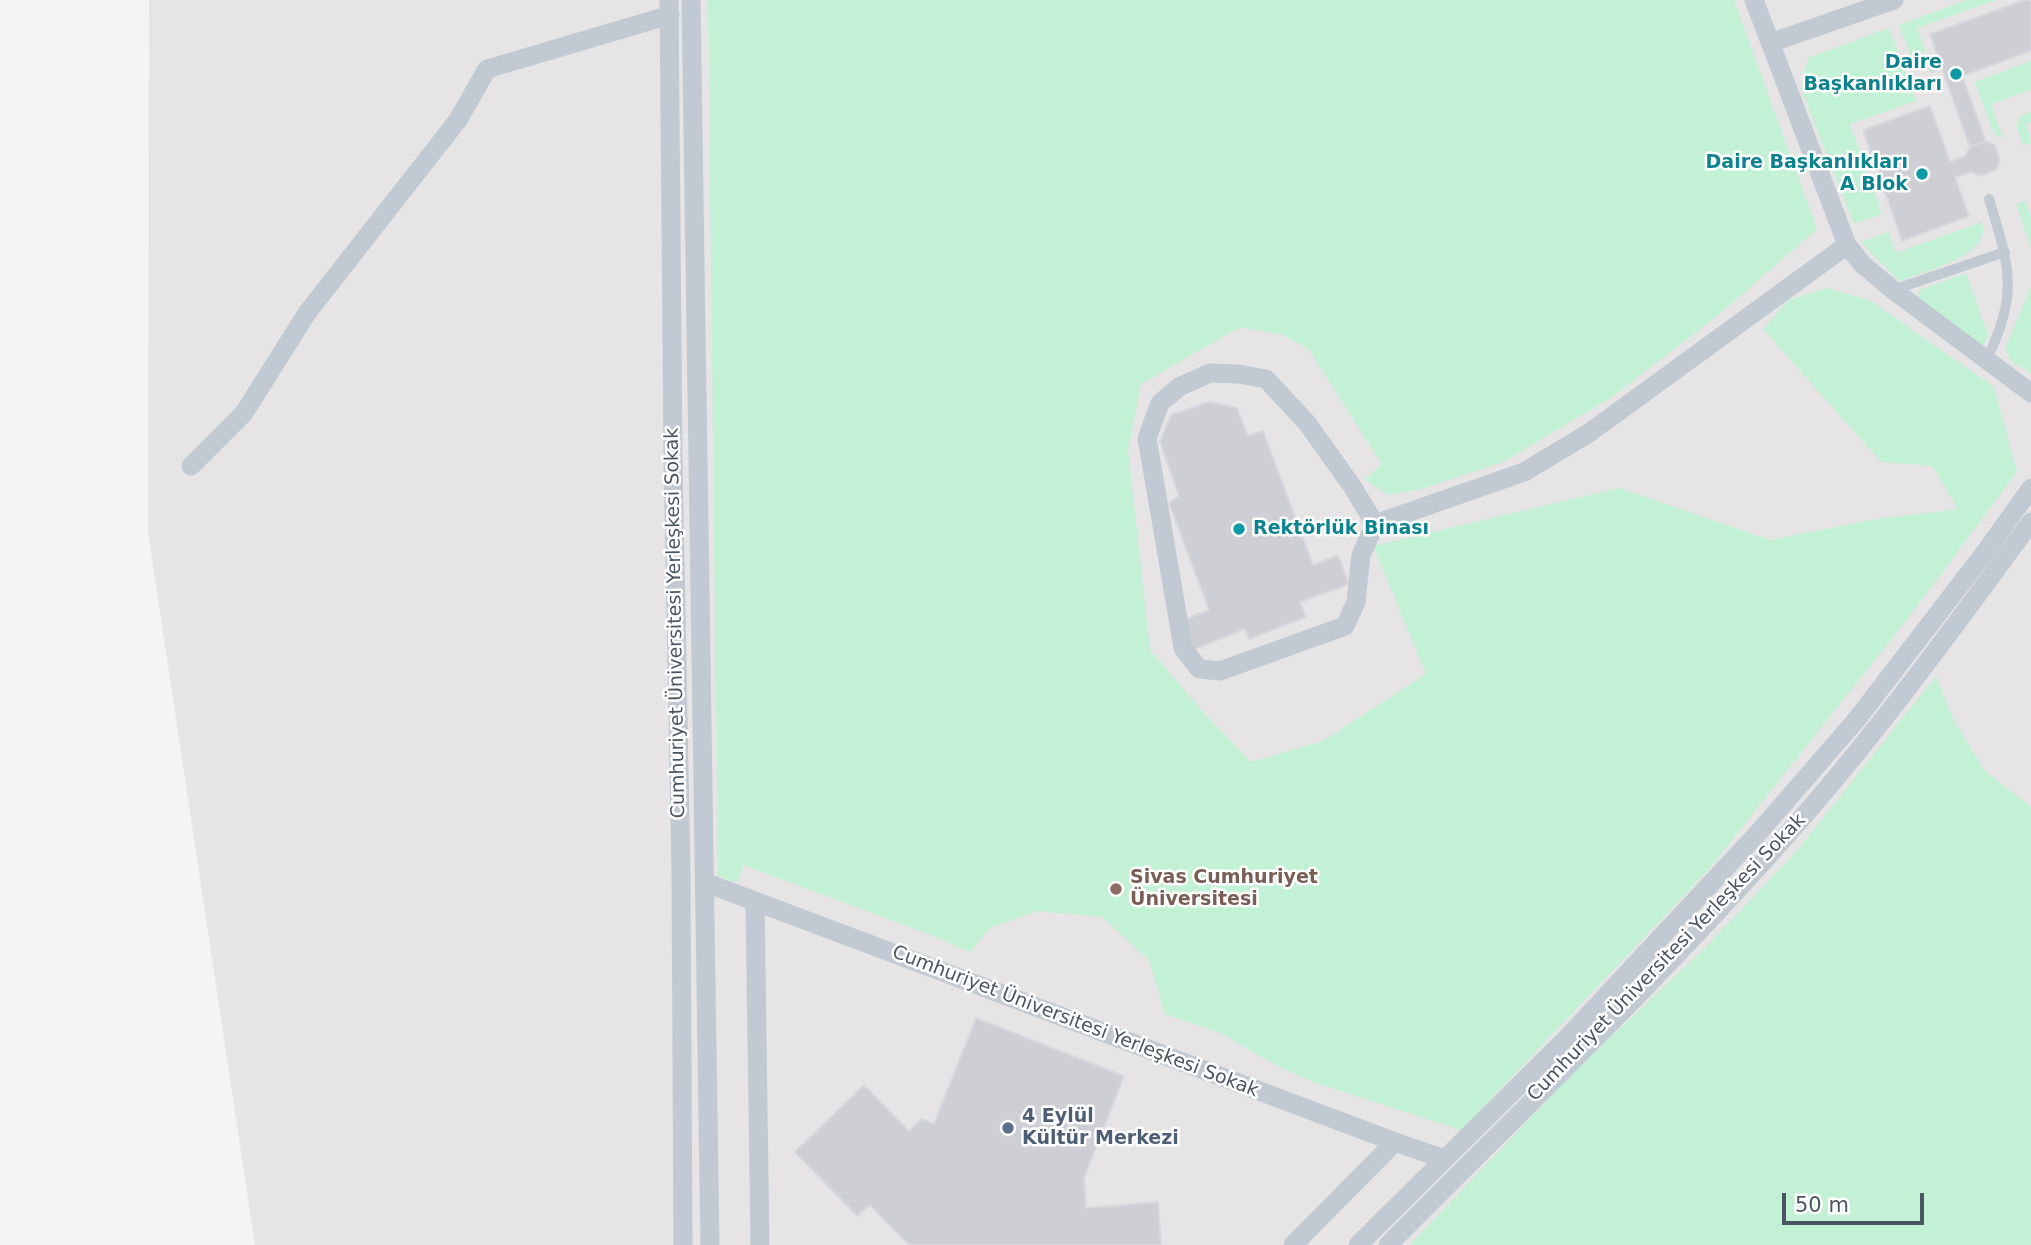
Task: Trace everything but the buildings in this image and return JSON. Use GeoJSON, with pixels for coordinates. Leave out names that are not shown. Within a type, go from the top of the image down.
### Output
{"type":"FeatureCollection","features":[{"type":"Feature","properties":{"kind":"street","name":"Cumhuriyet Üniversitesi Yerleşkesi Sokak"},"geometry":{"type":"LineString","coordinates":[[691,0],[710,1245]]}},
{"type":"Feature","properties":{"kind":"street"},"geometry":{"type":"LineString","coordinates":[[1754,0],[1847,245],[1862,264],[1893,290],[2031,393]]}},
{"type":"Feature","properties":{"kind":"street"},"geometry":{"type":"LineString","coordinates":[[1770,43],[1894,0]]}},
{"type":"Feature","properties":{"kind":"street","name":"Cumhuriyet Üniversitesi Yerleşkesi Sokak"},"geometry":{"type":"LineString","coordinates":[[669,8],[683,1245]]}},
{"type":"Feature","properties":{"kind":"street"},"geometry":{"type":"LineString","coordinates":[[191,466],[244,413],[307,313],[458,120],[487,69],[669,8]]}},
{"type":"Feature","properties":{"kind":"street"},"geometry":{"type":"LineString","coordinates":[[1374,524],[1352,486],[1307,423],[1266,379],[1210,373],[1179,387],[1160,403],[1147,438],[1182,648],[1199,669],[1220,671],[1346,626],[1356,602],[1361,555],[1374,524],[1524,472],[1589,433],[1847,245]]}},
{"type":"Feature","properties":{"kind":"street","name":"Cumhuriyet Üniversitesi Yerleşkesi Sokak"},"geometry":{"type":"LineString","coordinates":[[1358,1245],[1566,1040],[1759,832],[1857,719],[2031,488]]}},
{"type":"Feature","properties":{"kind":"street","name":"Cumhuriyet Üniversitesi Yerleşkesi Sokak"},"geometry":{"type":"LineString","coordinates":[[1388,1245],[1730,898],[1793,828],[1876,727],[2031,522]]}},
{"type":"Feature","properties":{"kind":"street","name":"Cumhuriyet Üniversitesi Yerleşkesi Sokak"},"geometry":{"type":"LineString","coordinates":[[704,882],[1395,1142],[1444,1158]]}},
{"type":"Feature","properties":{"kind":"street"},"geometry":{"type":"LineString","coordinates":[[755,901],[761,1245]]}},
{"type":"Feature","properties":{"kind":"street"},"geometry":{"type":"LineString","coordinates":[[1293,1245],[1395,1142]]}},
{"type":"Feature","properties":{"kind":"lane"},"geometry":{"type":"LineString","coordinates":[[1986,361],[2000,331],[2007,307],[2009,284],[2005,252],[1989,199]]}},
{"type":"Feature","properties":{"kind":"lane"},"geometry":{"type":"LineString","coordinates":[[1893,290],[2005,252]]}},
{"type":"Feature","properties":{"kind":"shaded area","name":"Sivas Cumhuriyet Üniversitesi"},"geometry":{"type":"Polygon","coordinates":[[[149,0],[2031,0],[2031,1245],[255,1245],[148,532],[149,0]]]}},
{"type":"Feature","properties":{"kind":"green space"},"geometry":{"type":"Polygon","coordinates":[[[708,0],[1734,0],[1817,229],[1718,315],[1612,397],[1503,462],[1418,490],[1388,495],[1365,479],[1382,464],[1309,350],[1284,335],[1240,327],[1141,384],[1128,450],[1150,650],[1203,712],[1251,762],[1323,741],[1426,674],[1373,546],[1619,488],[1770,540],[1876,519],[1958,509],[1932,466],[1881,462],[1763,329],[1789,300],[1828,288],[1871,301],[1994,387],[2017,472],[1908,618],[1708,870],[1461,1130],[1316,1083],[1280,1067],[1220,1033],[1165,1014],[1149,960],[1102,917],[1037,911],[990,928],[970,952],[743,865],[737,883],[718,876],[708,0]]]}},
{"type":"Feature","properties":{"kind":"green space"},"geometry":{"type":"Polygon","coordinates":[[[1967,0],[1996,0],[1917,28],[1926,52],[1911,57],[1899,25],[1967,0]]]}},
{"type":"Feature","properties":{"kind":"green space"},"geometry":{"type":"Polygon","coordinates":[[[1889,28],[1916,101],[1850,124],[1882,214],[1854,224],[1801,88],[1808,58],[1889,28]]]}},
{"type":"Feature","properties":{"kind":"green space"},"geometry":{"type":"Polygon","coordinates":[[[2031,61],[2031,90],[1991,104],[2003,138],[1994,134],[1975,82],[2031,61]]]}},
{"type":"Feature","properties":{"kind":"green space"},"geometry":{"type":"Polygon","coordinates":[[[2031,112],[2031,122],[2026,124],[2031,143],[2023,146],[2016,126],[2022,115],[2031,112]]]}},
{"type":"Feature","properties":{"kind":"green space"},"geometry":{"type":"Polygon","coordinates":[[[2025,201],[2031,217],[2031,247],[2016,204],[2025,201]]]}},
{"type":"Feature","properties":{"kind":"green space"},"geometry":{"type":"Polygon","coordinates":[[[1982,222],[1983,234],[1967,253],[1899,281],[1861,242],[1888,232],[1896,253],[1982,222]]]}},
{"type":"Feature","properties":{"kind":"green space"},"geometry":{"type":"Polygon","coordinates":[[[1966,273],[1988,335],[1983,346],[1918,297],[1920,290],[1966,273]]]}},
{"type":"Feature","properties":{"kind":"green space"},"geometry":{"type":"Polygon","coordinates":[[[2031,286],[2031,373],[2012,362],[2005,349],[2031,286]]]}},
{"type":"Feature","properties":{"kind":"green space"},"geometry":{"type":"Polygon","coordinates":[[[1936,676],[1953,719],[1985,771],[2031,807],[2031,1245],[1410,1245],[1578,1068],[1701,952],[1795,853],[1936,676]]]}},
{"type":"Feature","properties":{"kind":"place","name":"Daire Başkanlıkları"},"geometry":{"type":"Point","coordinates":[1956,74]}},
{"type":"Feature","properties":{"kind":"place","name":"Daire Başkanlıkları A Blok"},"geometry":{"type":"Point","coordinates":[1922,174]}},
{"type":"Feature","properties":{"kind":"place","name":"Rektörlük Binası"},"geometry":{"type":"Point","coordinates":[1239,529]}},
{"type":"Feature","properties":{"kind":"place","name":"Sivas Cumhuriyet Üniversitesi"},"geometry":{"type":"Point","coordinates":[1116,889]}},
{"type":"Feature","properties":{"kind":"place","name":"4 Eylül Kültür Merkezi"},"geometry":{"type":"Point","coordinates":[1008,1128]}}]}
